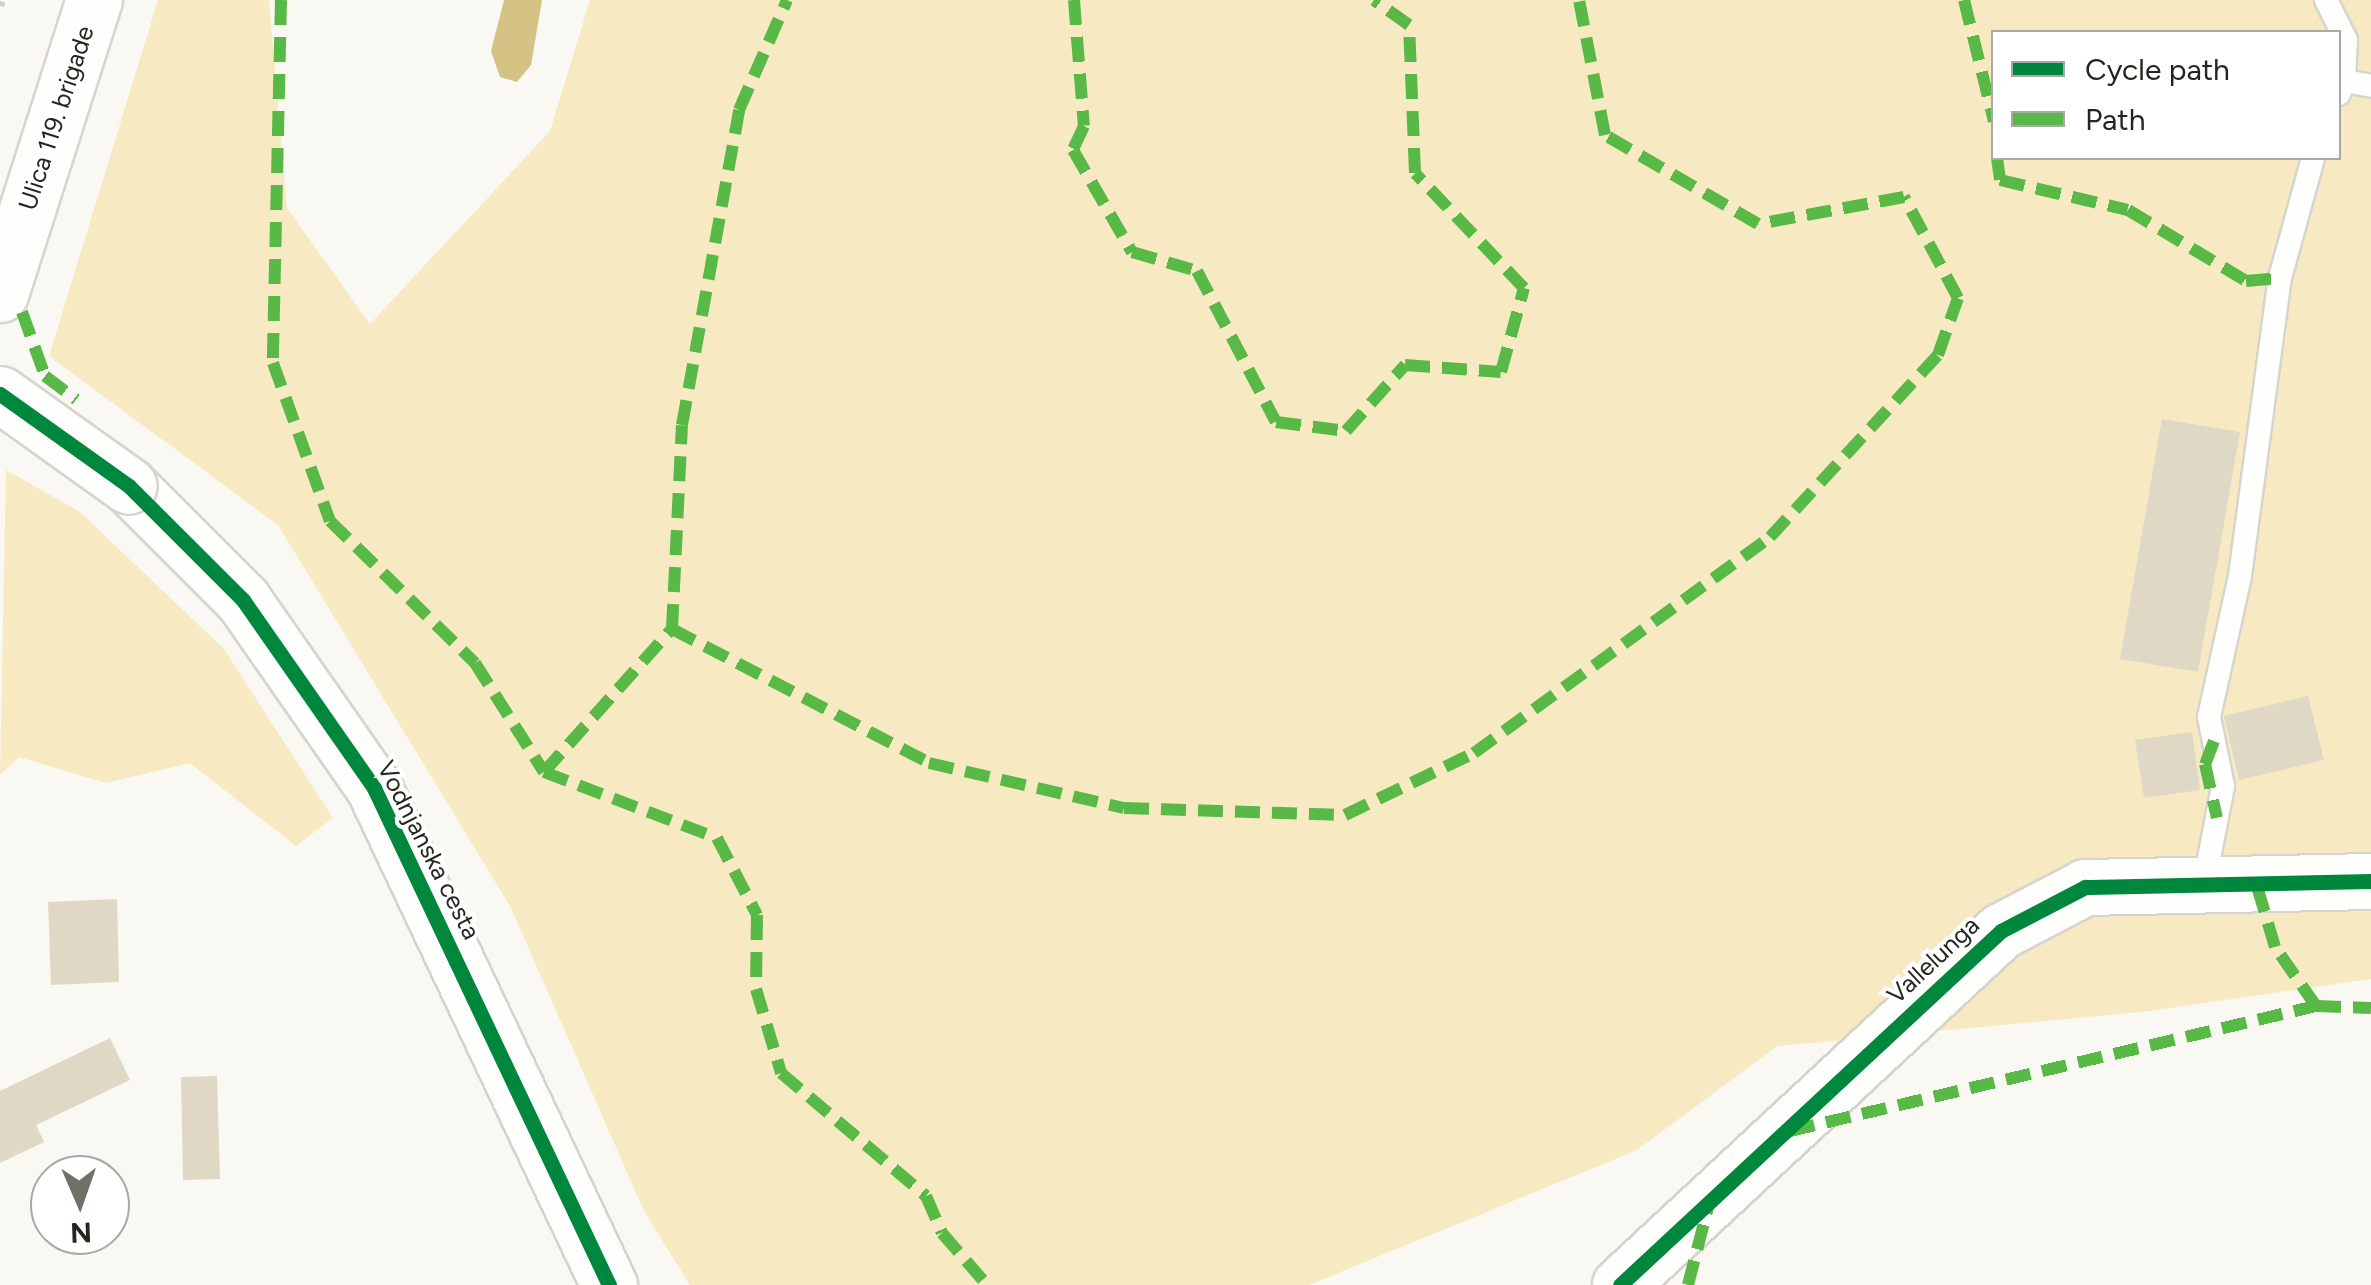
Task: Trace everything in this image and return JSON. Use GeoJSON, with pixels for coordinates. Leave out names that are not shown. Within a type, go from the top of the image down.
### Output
{"type":"FeatureCollection","features":[{"type":"Feature","properties":{"kind":"main road","name":"Ulica 119. brigade"},"geometry":{"type":"LineString","coordinates":[[0,294],[94,0]]}},
{"type":"Feature","properties":{"kind":"main road","name":"Vodnjanska cesta"},"geometry":{"type":"LineString","coordinates":[[0,394],[130,486],[243,600],[374,788],[610,1285]]}},
{"type":"Feature","properties":{"kind":"main road","name":"Vallelunga"},"geometry":{"type":"LineString","coordinates":[[1620,1285],[2001,931],[2085,887],[2371,881]]}},
{"type":"Feature","properties":{"kind":"lane"},"geometry":{"type":"LineString","coordinates":[[2326,0],[2346,40],[2341,88],[2371,86]]}},
{"type":"Feature","properties":{"kind":"lane"},"geometry":{"type":"LineString","coordinates":[[2204,884],[2223,786],[2209,717],[2240,576],[2280,278],[2312,160]]}},
{"type":"Feature","properties":{"kind":"shaded area"},"geometry":{"type":"Polygon","coordinates":[[[158,0],[269,0],[287,208],[370,324],[550,131],[590,0],[2371,0],[2371,979],[2142,1012],[1777,1046],[1637,1150],[1309,1285],[690,1285],[644,1211],[510,906],[278,525],[49,356],[158,0]]]}},
{"type":"Feature","properties":{"kind":"shaded area"},"geometry":{"type":"Polygon","coordinates":[[[504,0],[542,0],[531,65],[517,82],[500,77],[491,51],[504,0]]]}},
{"type":"Feature","properties":{"kind":"shaded area"},"geometry":{"type":"Polygon","coordinates":[[[6,470],[80,512],[224,649],[333,818],[296,846],[190,763],[106,783],[19,757],[0,775],[6,470]]]}},
{"type":"Feature","properties":{"kind":"building"},"geometry":{"type":"Polygon","coordinates":[[[2162,419],[2240,432],[2198,672],[2120,659],[2162,419]]]}},
{"type":"Feature","properties":{"kind":"building"},"geometry":{"type":"Polygon","coordinates":[[[2308,696],[2324,760],[2239,780],[2224,716],[2308,696]]]}},
{"type":"Feature","properties":{"kind":"building"},"geometry":{"type":"Polygon","coordinates":[[[2192,732],[2200,790],[2144,798],[2135,740],[2192,732]]]}},
{"type":"Feature","properties":{"kind":"building"},"geometry":{"type":"Polygon","coordinates":[[[117,899],[119,982],[51,985],[48,902],[117,899]]]}},
{"type":"Feature","properties":{"kind":"building"},"geometry":{"type":"Polygon","coordinates":[[[110,1038],[130,1080],[36,1125],[44,1142],[0,1163],[0,1091],[110,1038]]]}},
{"type":"Feature","properties":{"kind":"building"},"geometry":{"type":"Polygon","coordinates":[[[217,1076],[220,1179],[183,1180],[181,1077],[217,1076]]]}},
{"type":"Feature","properties":{"kind":"railway"},"geometry":{"type":"LineString","coordinates":[[0,6],[2,0]]}},
{"type":"Feature","properties":{"kind":"marked path"},"geometry":{"type":"LineString","coordinates":[[281,0],[273,363],[330,521],[475,663],[544,772],[717,838],[757,915],[756,989],[781,1073],[926,1196],[942,1233],[987,1285]]}},
{"type":"Feature","properties":{"kind":"marked path"},"geometry":{"type":"LineString","coordinates":[[544,772],[672,629],[682,425],[739,110],[787,0]]}},
{"type":"Feature","properties":{"kind":"marked path"},"geometry":{"type":"LineString","coordinates":[[1074,0],[1084,126],[1073,150],[1132,252],[1197,271],[1276,422],[1346,431],[1405,365],[1501,372],[1524,288],[1415,173],[1409,25],[1374,0]]}},
{"type":"Feature","properties":{"kind":"marked path"},"geometry":{"type":"LineString","coordinates":[[672,629],[929,763],[1124,808],[1345,815],[1474,753],[1770,537],[1938,355],[1958,298],[1904,197],[1758,224],[1605,135],[1579,0]]}},
{"type":"Feature","properties":{"kind":"marked path"},"geometry":{"type":"LineString","coordinates":[[1964,0],[1991,109]]}},
{"type":"Feature","properties":{"kind":"marked path"},"geometry":{"type":"LineString","coordinates":[[1997,160],[2000,180],[2128,210],[2246,281],[2280,278]]}},
{"type":"Feature","properties":{"kind":"marked path"},"geometry":{"type":"LineString","coordinates":[[22,312],[45,376],[76,399]]}},
{"type":"Feature","properties":{"kind":"marked path"},"geometry":{"type":"LineString","coordinates":[[2214,741],[2205,764],[2217,818]]}},
{"type":"Feature","properties":{"kind":"marked path"},"geometry":{"type":"LineString","coordinates":[[1790,1131],[2316,1006],[2275,947],[2256,883]]}},
{"type":"Feature","properties":{"kind":"marked path"},"geometry":{"type":"LineString","coordinates":[[2316,1006],[2371,1008]]}},
{"type":"Feature","properties":{"kind":"marked path"},"geometry":{"type":"LineString","coordinates":[[1688,1285],[1708,1207]]}},
{"type":"Feature","properties":{"kind":"cycle path"},"geometry":{"type":"LineString","coordinates":[[0,394],[129,486],[243,600],[374,788],[609,1285]]}},
{"type":"Feature","properties":{"kind":"cycle path"},"geometry":{"type":"LineString","coordinates":[[1620,1285],[2001,931],[2085,887],[2371,881]]}}]}
